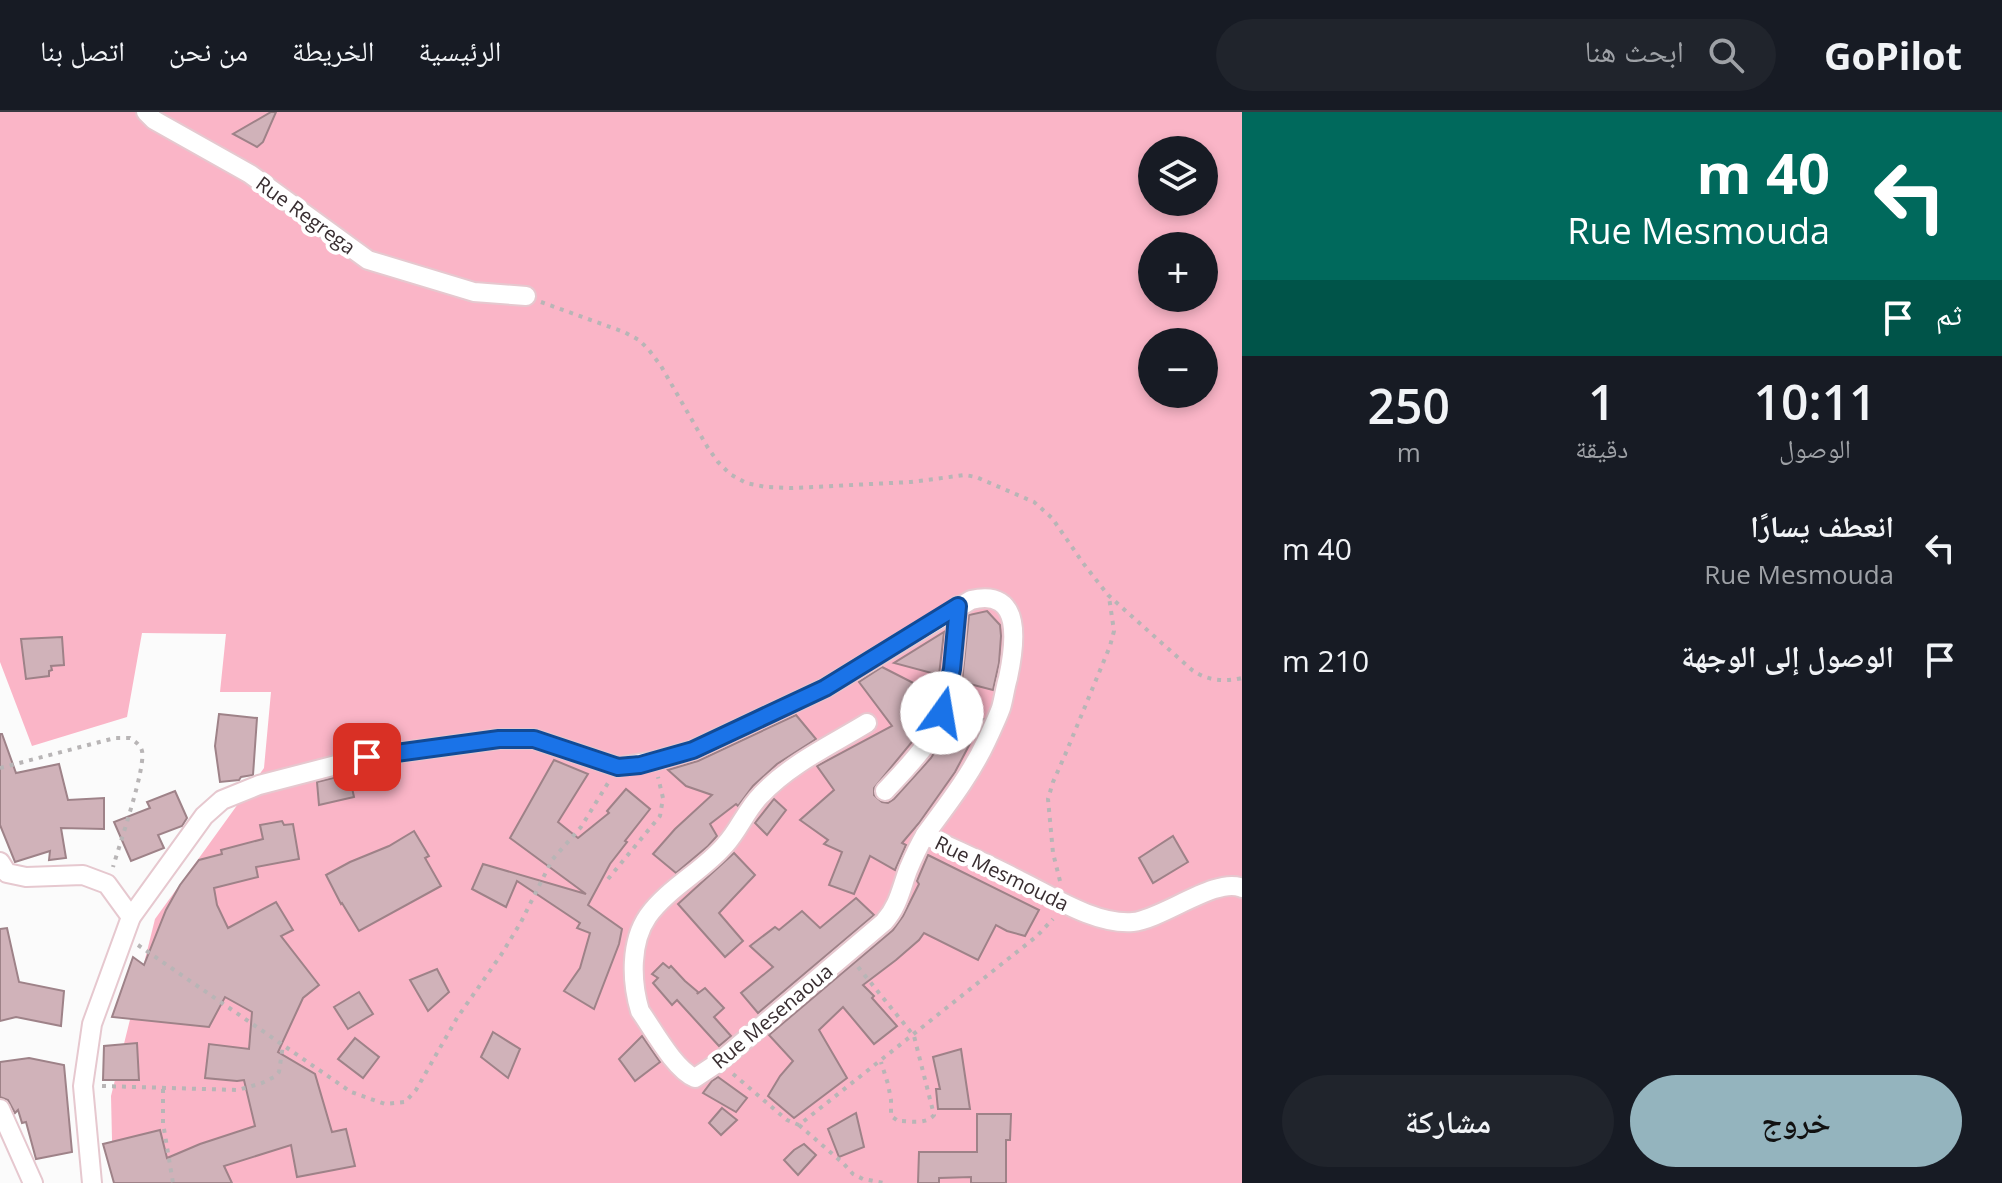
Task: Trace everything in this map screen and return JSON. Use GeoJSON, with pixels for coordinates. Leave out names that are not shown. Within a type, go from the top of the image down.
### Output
{"type":"FeatureCollection","features":[{"type":"Feature","properties":{"kind":"street","name":"Rue Regrega"},"geometry":{"type":"LineString","coordinates":[[146,112],[154,120],[250,174],[368,260],[474,292],[526,296]]}},
{"type":"Feature","properties":{"kind":"street","name":"Rue Mesmouda"},"geometry":{"type":"LineString","coordinates":[[92,1183],[83,1086],[92,1024],[127,926],[204,816],[222,800],[259,785],[367,757],[499,739],[534,739],[618,767],[654,761],[693,750],[825,688],[958,606],[986,596],[1007,607],[1014,633],[1001,707],[985,744],[925,835],[1020,880],[1062,904],[1109,920],[1131,922],[1152,918],[1219,888],[1236,885],[1242,888]]}},
{"type":"Feature","properties":{"kind":"street"},"geometry":{"type":"LineString","coordinates":[[885,791],[927,744],[942,713],[952,669],[958,606]]}},
{"type":"Feature","properties":{"kind":"street","name":"Rue Mesenaoua"},"geometry":{"type":"LineString","coordinates":[[867,723],[770,786],[745,815],[727,843],[647,917],[635,952],[634,983],[640,1011],[688,1075],[695,1078],[719,1062],[892,913],[925,835]]}},
{"type":"Feature","properties":{"kind":"street"},"geometry":{"type":"LineString","coordinates":[[0,862],[7,873],[16,875],[83,875],[107,884],[127,926]]}},
{"type":"Feature","properties":{"kind":"street"},"geometry":{"type":"LineString","coordinates":[[0,1109],[33,1183]]}},
{"type":"Feature","properties":{"kind":"path"},"geometry":{"type":"LineString","coordinates":[[526,296],[639,340],[661,366],[718,462],[746,483],[792,488],[911,482],[955,475],[976,477],[1024,496],[1044,509],[1108,595],[1201,676],[1223,681],[1242,678]]}},
{"type":"Feature","properties":{"kind":"path"},"geometry":{"type":"LineString","coordinates":[[799,1125],[1037,936],[1062,904],[1048,799],[1110,646],[1114,631],[1108,595]]}},
{"type":"Feature","properties":{"kind":"path"},"geometry":{"type":"LineString","coordinates":[[0,768],[115,738],[130,738],[140,746],[143,756],[139,777],[107,884]]}},
{"type":"Feature","properties":{"kind":"path"},"geometry":{"type":"LineString","coordinates":[[608,879],[660,816],[663,798],[654,761]]}},
{"type":"Feature","properties":{"kind":"path"},"geometry":{"type":"LineString","coordinates":[[127,926],[283,1045],[351,1092],[385,1104],[405,1102],[416,1090],[457,1018],[521,922],[552,860],[581,827],[618,767]]}},
{"type":"Feature","properties":{"kind":"path"},"geometry":{"type":"LineString","coordinates":[[846,953],[914,1036],[932,1105],[932,1119],[898,1121],[891,1116],[891,1100],[881,1062]]}},
{"type":"Feature","properties":{"kind":"path"},"geometry":{"type":"LineString","coordinates":[[83,1086],[238,1090],[262,1083],[279,1072],[283,1045]]}},
{"type":"Feature","properties":{"kind":"path"},"geometry":{"type":"LineString","coordinates":[[719,1062],[787,1120],[799,1125],[853,1174],[884,1183]]}},
{"type":"Feature","properties":{"kind":"path"},"geometry":{"type":"LineString","coordinates":[[163,1089],[163,1123],[173,1183]]}},
{"type":"Feature","properties":{"kind":"shaded area"},"geometry":{"type":"Polygon","coordinates":[[[0,112],[1242,112],[1242,1183],[113,1183],[111,1096],[155,919],[264,768],[271,692],[220,692],[226,634],[142,633],[127,717],[32,746],[0,662],[0,112]]]}},
{"type":"Feature","properties":{"kind":"building"},"geometry":{"type":"Polygon","coordinates":[[[276,112],[263,142],[257,147],[233,134],[276,112]]]}},
{"type":"Feature","properties":{"kind":"building"},"geometry":{"type":"Polygon","coordinates":[[[987,611],[1000,625],[1001,636],[993,690],[962,682],[969,615],[987,611]]]}},
{"type":"Feature","properties":{"kind":"building"},"geometry":{"type":"Polygon","coordinates":[[[944,632],[939,675],[894,663],[944,632]]]}},
{"type":"Feature","properties":{"kind":"building"},"geometry":{"type":"Polygon","coordinates":[[[62,637],[64,665],[51,666],[49,676],[26,679],[21,639],[62,637]]]}},
{"type":"Feature","properties":{"kind":"building"},"geometry":{"type":"Polygon","coordinates":[[[882,667],[935,694],[925,723],[916,737],[874,788],[874,795],[882,802],[888,803],[894,799],[931,758],[946,734],[957,705],[983,719],[955,772],[902,843],[906,845],[895,870],[870,856],[854,894],[829,885],[842,852],[824,844],[828,840],[800,820],[834,790],[817,766],[892,726],[859,682],[882,667]]]}},
{"type":"Feature","properties":{"kind":"building"},"geometry":{"type":"Polygon","coordinates":[[[219,714],[257,718],[253,775],[220,782],[215,746],[219,714]]]}},
{"type":"Feature","properties":{"kind":"building"},"geometry":{"type":"Polygon","coordinates":[[[796,715],[816,739],[777,764],[753,786],[738,806],[736,804],[710,824],[717,836],[708,846],[676,873],[653,854],[712,795],[686,786],[668,770],[698,761],[796,715]]]}},
{"type":"Feature","properties":{"kind":"building"},"geometry":{"type":"Polygon","coordinates":[[[0,734],[16,773],[59,764],[68,800],[104,798],[104,829],[61,828],[66,858],[49,860],[50,851],[15,862],[0,825],[0,734]]]}},
{"type":"Feature","properties":{"kind":"building"},"geometry":{"type":"Polygon","coordinates":[[[554,760],[588,774],[558,822],[578,838],[609,813],[607,811],[626,789],[650,809],[610,864],[588,905],[622,929],[594,1009],[564,991],[580,968],[590,933],[577,928],[580,923],[517,881],[506,907],[472,889],[483,864],[586,894],[510,838],[554,760]]]}},
{"type":"Feature","properties":{"kind":"building"},"geometry":{"type":"Polygon","coordinates":[[[349,774],[354,797],[319,805],[317,782],[349,774]]]}},
{"type":"Feature","properties":{"kind":"building"},"geometry":{"type":"Polygon","coordinates":[[[175,791],[187,818],[182,826],[158,835],[164,848],[131,861],[114,822],[150,808],[147,802],[175,791]]]}},
{"type":"Feature","properties":{"kind":"building"},"geometry":{"type":"Polygon","coordinates":[[[774,799],[786,810],[767,835],[755,823],[774,799]]]}},
{"type":"Feature","properties":{"kind":"building"},"geometry":{"type":"Polygon","coordinates":[[[282,821],[284,825],[293,824],[299,859],[256,867],[258,877],[214,888],[217,905],[228,928],[276,902],[293,930],[281,936],[319,985],[303,998],[278,1052],[315,1074],[332,1132],[346,1129],[355,1166],[297,1177],[291,1145],[224,1166],[232,1183],[114,1183],[103,1144],[160,1130],[167,1158],[255,1126],[244,1080],[205,1078],[209,1044],[249,1049],[252,1012],[225,997],[209,1027],[112,1017],[133,957],[144,965],[166,910],[199,860],[222,854],[221,850],[263,839],[260,825],[282,821]]]}},
{"type":"Feature","properties":{"kind":"building"},"geometry":{"type":"Polygon","coordinates":[[[414,831],[429,856],[425,858],[441,886],[359,931],[326,875],[414,831]]]}},
{"type":"Feature","properties":{"kind":"building"},"geometry":{"type":"Polygon","coordinates":[[[1173,836],[1188,862],[1153,883],[1139,858],[1173,836]]]}},
{"type":"Feature","properties":{"kind":"building"},"geometry":{"type":"Polygon","coordinates":[[[734,853],[755,875],[719,913],[743,941],[725,957],[678,904],[734,853]]]}},
{"type":"Feature","properties":{"kind":"building"},"geometry":{"type":"Polygon","coordinates":[[[928,855],[1039,910],[1025,936],[996,925],[978,960],[924,933],[863,985],[897,1026],[874,1044],[843,1007],[819,1030],[847,1078],[794,1118],[768,1096],[793,1061],[769,1035],[893,930],[919,884],[917,881],[928,855]]]}},
{"type":"Feature","properties":{"kind":"building"},"geometry":{"type":"Polygon","coordinates":[[[856,898],[874,915],[758,1013],[741,993],[773,967],[750,946],[775,927],[779,930],[802,911],[820,928],[856,898]]]}},
{"type":"Feature","properties":{"kind":"building"},"geometry":{"type":"Polygon","coordinates":[[[7,928],[19,982],[64,991],[61,1026],[16,1017],[0,1021],[0,929],[7,928]]]}},
{"type":"Feature","properties":{"kind":"building"},"geometry":{"type":"Polygon","coordinates":[[[663,963],[669,968],[671,966],[697,994],[705,988],[724,1008],[714,1017],[731,1036],[719,1046],[677,1000],[672,1005],[653,983],[658,978],[652,974],[663,963]]]}},
{"type":"Feature","properties":{"kind":"building"},"geometry":{"type":"Polygon","coordinates":[[[437,969],[449,992],[428,1011],[410,980],[437,969]]]}},
{"type":"Feature","properties":{"kind":"building"},"geometry":{"type":"Polygon","coordinates":[[[359,992],[373,1014],[348,1029],[334,1007],[359,992]]]}},
{"type":"Feature","properties":{"kind":"building"},"geometry":{"type":"Polygon","coordinates":[[[493,1032],[520,1049],[508,1078],[481,1057],[493,1032]]]}},
{"type":"Feature","properties":{"kind":"building"},"geometry":{"type":"Polygon","coordinates":[[[642,1036],[660,1062],[635,1081],[619,1059],[642,1036]]]}},
{"type":"Feature","properties":{"kind":"building"},"geometry":{"type":"Polygon","coordinates":[[[355,1038],[379,1057],[363,1078],[338,1059],[355,1038]]]}},
{"type":"Feature","properties":{"kind":"building"},"geometry":{"type":"Polygon","coordinates":[[[137,1043],[139,1080],[103,1080],[104,1046],[137,1043]]]}},
{"type":"Feature","properties":{"kind":"building"},"geometry":{"type":"Polygon","coordinates":[[[961,1049],[970,1109],[938,1109],[936,1089],[940,1089],[933,1057],[961,1049]]]}},
{"type":"Feature","properties":{"kind":"building"},"geometry":{"type":"Polygon","coordinates":[[[29,1058],[64,1065],[72,1152],[36,1159],[26,1122],[22,1123],[18,1110],[15,1113],[8,1100],[0,1097],[0,1062],[29,1058]]]}},
{"type":"Feature","properties":{"kind":"building"},"geometry":{"type":"Polygon","coordinates":[[[718,1077],[747,1098],[736,1112],[703,1093],[718,1077]]]}},
{"type":"Feature","properties":{"kind":"building"},"geometry":{"type":"Polygon","coordinates":[[[722,1108],[737,1120],[721,1135],[709,1123],[722,1108]]]}},
{"type":"Feature","properties":{"kind":"building"},"geometry":{"type":"Polygon","coordinates":[[[856,1113],[864,1147],[839,1157],[828,1129],[856,1113]]]}},
{"type":"Feature","properties":{"kind":"building"},"geometry":{"type":"Polygon","coordinates":[[[977,1114],[1011,1114],[1010,1140],[1006,1140],[1006,1183],[971,1183],[971,1177],[939,1178],[939,1183],[918,1183],[919,1152],[977,1152],[977,1114]]]}},
{"type":"Feature","properties":{"kind":"building"},"geometry":{"type":"Polygon","coordinates":[[[804,1144],[816,1155],[798,1175],[784,1160],[804,1144]]]}},
{"type":"Feature","properties":{"kind":"route"},"geometry":{"type":"LineString","coordinates":[[367,757],[499,739],[534,739],[618,767],[640,765],[693,750],[825,688],[958,606],[952,669],[942,713]]}}]}
